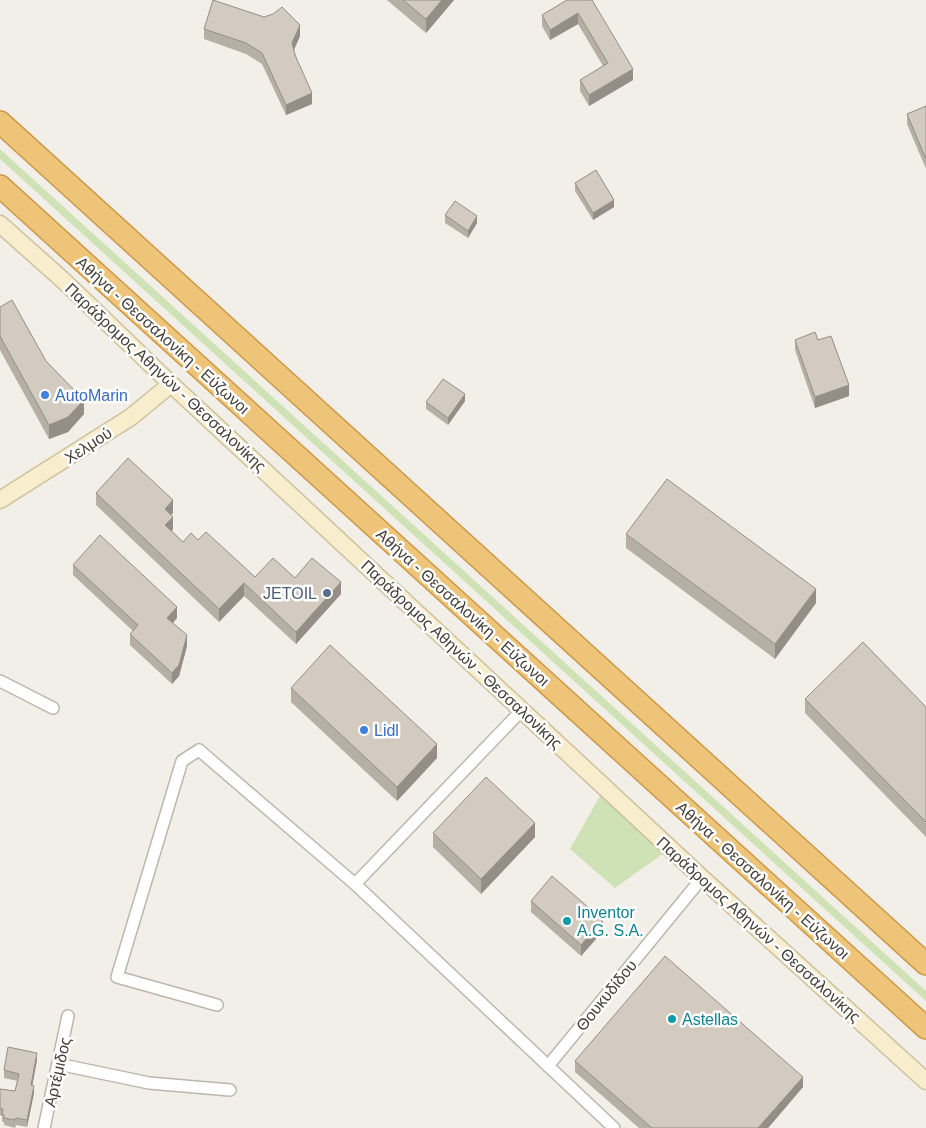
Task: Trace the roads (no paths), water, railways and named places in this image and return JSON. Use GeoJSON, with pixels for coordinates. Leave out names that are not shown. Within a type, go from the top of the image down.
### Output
{"type":"FeatureCollection","features":[{"type":"Feature","properties":{"kind":"highway"},"geometry":{"type":"LineString","coordinates":[[0,122],[926,964]]}},
{"type":"Feature","properties":{"kind":"highway","name":"Αθήνα - Θεσσαλονίκη - Εύζωνοι"},"geometry":{"type":"LineString","coordinates":[[0,186],[926,1028]]}},
{"type":"Feature","properties":{"kind":"main road","name":"Παράδρομος Αθηνών - Θεσσαλονίκης"},"geometry":{"type":"LineString","coordinates":[[0,224],[65,282],[171,384],[702,878],[926,1081]]}},
{"type":"Feature","properties":{"kind":"main road","name":"Χελμού"},"geometry":{"type":"LineString","coordinates":[[0,500],[131,417],[171,384]]}},
{"type":"Feature","properties":{"kind":"street"},"geometry":{"type":"LineString","coordinates":[[0,681],[53,708]]}},
{"type":"Feature","properties":{"kind":"street"},"geometry":{"type":"LineString","coordinates":[[355,884],[522,710]]}},
{"type":"Feature","properties":{"kind":"street"},"geometry":{"type":"LineString","coordinates":[[217,1005],[117,977],[182,761],[198,750],[355,884],[614,1128]]}},
{"type":"Feature","properties":{"kind":"street","name":"Θουκυδίδου"},"geometry":{"type":"LineString","coordinates":[[548,1066],[702,878]]}},
{"type":"Feature","properties":{"kind":"street","name":"Αρτέμιδος"},"geometry":{"type":"LineString","coordinates":[[44,1128],[68,1016]]}},
{"type":"Feature","properties":{"kind":"street"},"geometry":{"type":"LineString","coordinates":[[58,1064],[149,1083],[230,1090]]}},
{"type":"Feature","properties":{"kind":"place","name":"AutoMarin"},"geometry":{"type":"Point","coordinates":[45,395]}},
{"type":"Feature","properties":{"kind":"place","name":"JETOIL"},"geometry":{"type":"Point","coordinates":[327,593]}},
{"type":"Feature","properties":{"kind":"place","name":"Lidl"},"geometry":{"type":"Point","coordinates":[364,730]}},
{"type":"Feature","properties":{"kind":"place","name":"Inventor A.G. S.A."},"geometry":{"type":"Point","coordinates":[567,921]}},
{"type":"Feature","properties":{"kind":"place","name":"Astellas"},"geometry":{"type":"Point","coordinates":[672,1019]}}]}
